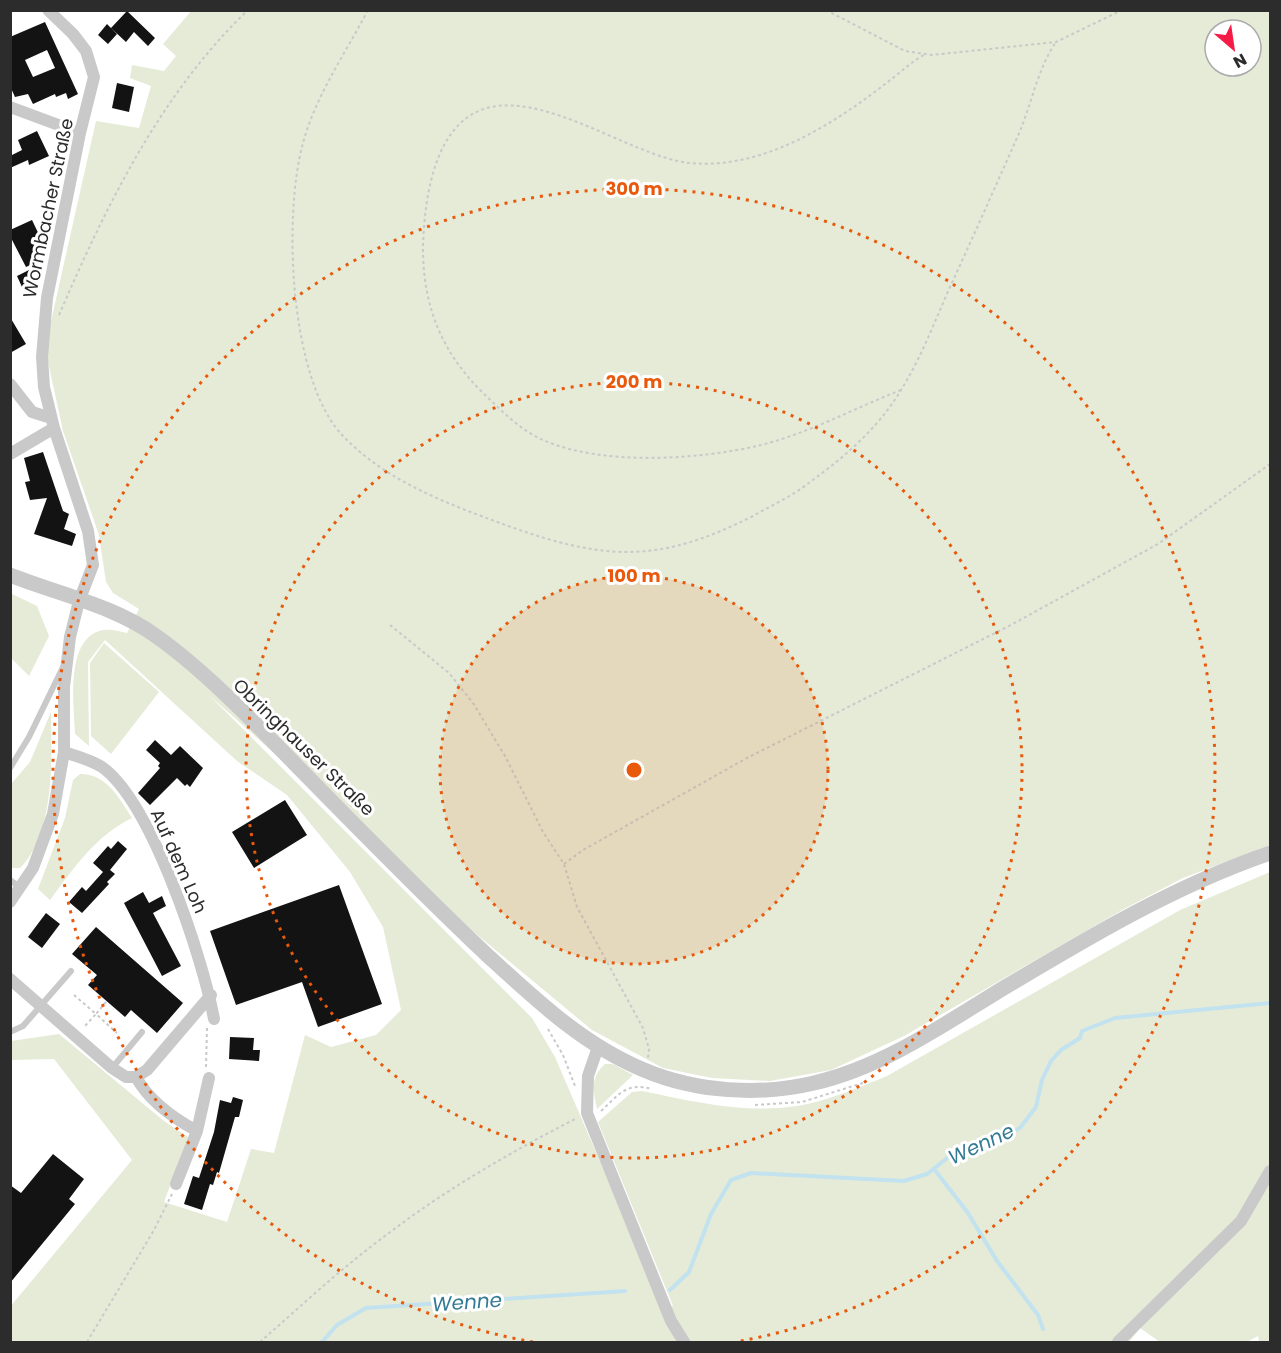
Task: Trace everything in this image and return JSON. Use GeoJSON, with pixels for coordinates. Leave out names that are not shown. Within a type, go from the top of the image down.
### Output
{"type":"FeatureCollection","features":[{"type":"Feature","properties":{"kind":"street","name":"Wormbacher Straße"},"geometry":{"type":"LineString","coordinates":[[48,10],[73,34],[92,64],[93,92],[80,133],[44,323],[43,379],[52,423],[93,555],[91,574],[79,601]]}},
{"type":"Feature","properties":{"kind":"street"},"geometry":{"type":"LineString","coordinates":[[10,107],[80,133]]}},
{"type":"Feature","properties":{"kind":"street"},"geometry":{"type":"LineString","coordinates":[[10,384],[32,412],[52,423],[10,454]]}},
{"type":"Feature","properties":{"kind":"street","name":"Obringhauser Straße"},"geometry":{"type":"LineString","coordinates":[[10,575],[135,622],[174,650],[257,726],[452,922],[536,1000],[598,1047],[646,1071],[668,1079],[739,1091],[790,1089],[850,1072],[921,1038],[1132,912],[1215,873],[1270,853]]}},
{"type":"Feature","properties":{"kind":"street"},"geometry":{"type":"LineString","coordinates":[[10,902],[21,889],[36,860],[53,814],[64,752],[65,665],[79,601]]}},
{"type":"Feature","properties":{"kind":"street","name":"Auf dem Loh"},"geometry":{"type":"LineString","coordinates":[[64,752],[102,767],[116,780],[136,809],[184,913],[211,995],[214,1017]]}},
{"type":"Feature","properties":{"kind":"street"},"geometry":{"type":"LineString","coordinates":[[10,979],[112,1068],[126,1077],[136,1077],[147,1070],[211,995]]}},
{"type":"Feature","properties":{"kind":"street"},"geometry":{"type":"LineString","coordinates":[[598,1047],[588,1076],[589,1116],[671,1321],[684,1342]]}},
{"type":"Feature","properties":{"kind":"street"},"geometry":{"type":"LineString","coordinates":[[136,1077],[140,1086],[165,1112],[197,1131]]}},
{"type":"Feature","properties":{"kind":"street"},"geometry":{"type":"LineString","coordinates":[[176,1184],[197,1131],[209,1078]]}},
{"type":"Feature","properties":{"kind":"street"},"geometry":{"type":"LineString","coordinates":[[1118,1342],[1241,1221],[1270,1171]]}},
{"type":"Feature","properties":{"kind":"lane"},"geometry":{"type":"LineString","coordinates":[[10,768],[29,737],[57,675],[65,665]]}},
{"type":"Feature","properties":{"kind":"lane"},"geometry":{"type":"LineString","coordinates":[[10,880],[21,889]]}},
{"type":"Feature","properties":{"kind":"lane"},"geometry":{"type":"LineString","coordinates":[[10,1032],[23,1026],[71,970]]}},
{"type":"Feature","properties":{"kind":"lane"},"geometry":{"type":"LineString","coordinates":[[112,1068],[142,1032]]}},
{"type":"Feature","properties":{"kind":"path"},"geometry":{"type":"LineString","coordinates":[[56,322],[102,219],[132,164],[199,65],[248,10]]}},
{"type":"Feature","properties":{"kind":"path"},"geometry":{"type":"LineString","coordinates":[[368,10],[313,111],[302,146],[293,209],[292,272],[297,318],[319,396],[330,420],[342,436],[368,458],[419,491],[531,534],[596,551],[617,554],[649,552],[700,540],[788,497],[841,458],[870,431],[901,390],[916,365],[1056,42]]}},
{"type":"Feature","properties":{"kind":"path"},"geometry":{"type":"LineString","coordinates":[[826,10],[905,51],[924,55],[1056,42],[1122,10]]}},
{"type":"Feature","properties":{"kind":"path"},"geometry":{"type":"LineString","coordinates":[[901,390],[792,434],[733,451],[641,456],[596,454],[564,448],[540,439],[511,419],[476,386],[446,347],[431,316],[427,297],[423,238],[428,199],[435,171],[450,135],[470,116],[488,107],[524,106],[688,163],[720,163],[750,159],[811,133],[924,55]]}},
{"type":"Feature","properties":{"kind":"path"},"geometry":{"type":"LineString","coordinates":[[564,864],[583,849],[747,758],[1011,625],[1158,544],[1270,464]]}},
{"type":"Feature","properties":{"kind":"path"},"geometry":{"type":"LineString","coordinates":[[390,625],[449,673],[473,703],[505,756],[543,832],[564,864],[577,907],[643,1028],[649,1049],[646,1071]]}},
{"type":"Feature","properties":{"kind":"path"},"geometry":{"type":"LineString","coordinates":[[74,996],[117,1033]]}},
{"type":"Feature","properties":{"kind":"path"},"geometry":{"type":"LineString","coordinates":[[77,1036],[106,1002]]}},
{"type":"Feature","properties":{"kind":"path"},"geometry":{"type":"LineString","coordinates":[[209,1078],[206,1068],[207,1022],[214,1017]]}},
{"type":"Feature","properties":{"kind":"path"},"geometry":{"type":"LineString","coordinates":[[260,1342],[381,1239],[422,1209],[524,1146],[589,1116],[628,1088],[640,1086],[657,1090]]}},
{"type":"Feature","properties":{"kind":"path"},"geometry":{"type":"LineString","coordinates":[[87,1342],[166,1208]]}},
{"type":"Feature","properties":{"kind":"green space"},"geometry":{"type":"Polygon","coordinates":[[[192,10],[1270,11],[1270,845],[1183,878],[1124,909],[904,1036],[831,1070],[770,1081],[712,1078],[663,1068],[592,1030],[475,933],[209,695],[532,1018],[555,1057],[664,1310],[673,1306],[598,1122],[632,1092],[642,1091],[722,1106],[763,1109],[803,1105],[835,1096],[887,1076],[1180,910],[1270,872],[1270,1342],[1259,1342],[1258,1336],[1247,1342],[1160,1342],[1140,1328],[1129,1342],[11,1342],[10,1307],[132,1160],[54,1059],[11,1060],[11,1041],[59,1034],[164,1121],[188,1137],[164,1202],[227,1222],[251,1149],[274,1153],[305,1035],[331,1047],[376,1035],[401,1010],[383,927],[350,872],[287,795],[237,761],[105,640],[88,662],[89,746],[75,734],[74,676],[81,648],[88,637],[102,630],[127,633],[139,609],[113,593],[106,582],[99,535],[63,431],[45,348],[96,121],[139,128],[151,86],[130,78],[132,65],[164,71],[176,56],[163,44],[192,10]]]}},
{"type":"Feature","properties":{"kind":"green space"},"geometry":{"type":"Polygon","coordinates":[[[10,593],[37,606],[49,636],[29,676],[11,658],[10,593]]]}},
{"type":"Feature","properties":{"kind":"green space"},"geometry":{"type":"Polygon","coordinates":[[[104,643],[159,692],[111,754],[91,736],[90,663],[104,643]]]}},
{"type":"Feature","properties":{"kind":"green space"},"geometry":{"type":"Polygon","coordinates":[[[51,712],[51,772],[40,836],[20,868],[11,868],[11,784],[30,762],[51,712]]]}},
{"type":"Feature","properties":{"kind":"green space"},"geometry":{"type":"Polygon","coordinates":[[[80,774],[98,778],[111,788],[132,818],[96,843],[50,900],[38,889],[65,818],[73,780],[80,774]]]}},
{"type":"Feature","properties":{"kind":"green space"},"geometry":{"type":"Polygon","coordinates":[[[605,1064],[613,1064],[633,1075],[597,1109],[595,1079],[605,1064]]]}},
{"type":"Feature","properties":{"kind":"building"},"geometry":{"type":"Polygon","coordinates":[[[127,11],[155,38],[148,46],[134,32],[126,42],[111,28],[127,11]]]}},
{"type":"Feature","properties":{"kind":"building"},"geometry":{"type":"Polygon","coordinates":[[[45,22],[78,94],[68,99],[66,93],[56,97],[55,94],[33,104],[28,94],[15,97],[10,86],[10,37],[45,22]],[[47,50],[25,60],[33,77],[55,68],[47,50]]]}},
{"type":"Feature","properties":{"kind":"building"},"geometry":{"type":"Polygon","coordinates":[[[107,24],[117,34],[108,44],[98,35],[107,24]]]}},
{"type":"Feature","properties":{"kind":"building"},"geometry":{"type":"Polygon","coordinates":[[[117,83],[134,87],[129,112],[112,108],[117,83]]]}},
{"type":"Feature","properties":{"kind":"building"},"geometry":{"type":"Polygon","coordinates":[[[37,131],[49,156],[29,165],[28,160],[10,168],[10,156],[22,150],[18,140],[37,131]]]}},
{"type":"Feature","properties":{"kind":"building"},"geometry":{"type":"Polygon","coordinates":[[[32,220],[43,243],[33,248],[39,261],[26,267],[10,236],[10,230],[32,220]]]}},
{"type":"Feature","properties":{"kind":"building"},"geometry":{"type":"Polygon","coordinates":[[[29,270],[35,281],[22,287],[17,276],[29,270]]]}},
{"type":"Feature","properties":{"kind":"building"},"geometry":{"type":"Polygon","coordinates":[[[10,317],[26,344],[10,353],[10,317]]]}},
{"type":"Feature","properties":{"kind":"building"},"geometry":{"type":"Polygon","coordinates":[[[43,452],[63,511],[69,514],[64,529],[76,534],[72,546],[34,534],[47,498],[30,500],[25,482],[30,481],[24,458],[43,452]]]}},
{"type":"Feature","properties":{"kind":"building"},"geometry":{"type":"Polygon","coordinates":[[[155,740],[171,755],[180,746],[203,768],[190,787],[187,784],[185,786],[177,778],[150,805],[138,793],[160,768],[158,766],[160,763],[146,750],[155,740]]]}},
{"type":"Feature","properties":{"kind":"building"},"geometry":{"type":"Polygon","coordinates":[[[285,800],[307,835],[254,868],[232,832],[285,800]]]}},
{"type":"Feature","properties":{"kind":"building"},"geometry":{"type":"Polygon","coordinates":[[[118,841],[127,849],[110,870],[115,874],[107,882],[109,884],[82,913],[69,902],[82,887],[86,891],[103,872],[93,863],[108,846],[111,849],[118,841]]]}},
{"type":"Feature","properties":{"kind":"building"},"geometry":{"type":"Polygon","coordinates":[[[339,885],[382,1004],[318,1027],[302,982],[236,1005],[210,931],[339,885]]]}},
{"type":"Feature","properties":{"kind":"building"},"geometry":{"type":"Polygon","coordinates":[[[143,892],[149,903],[162,896],[166,906],[153,913],[181,966],[162,976],[124,903],[143,892]]]}},
{"type":"Feature","properties":{"kind":"building"},"geometry":{"type":"Polygon","coordinates":[[[46,913],[60,924],[42,948],[28,937],[46,913]]]}},
{"type":"Feature","properties":{"kind":"building"},"geometry":{"type":"Polygon","coordinates":[[[96,927],[183,1003],[157,1033],[131,1010],[125,1017],[88,985],[97,975],[72,954],[96,927]]]}},
{"type":"Feature","properties":{"kind":"building"},"geometry":{"type":"Polygon","coordinates":[[[230,1037],[254,1038],[253,1050],[260,1050],[259,1061],[229,1059],[230,1037]]]}},
{"type":"Feature","properties":{"kind":"building"},"geometry":{"type":"Polygon","coordinates":[[[233,1097],[243,1100],[239,1117],[235,1117],[219,1173],[217,1172],[213,1185],[210,1184],[202,1210],[184,1204],[193,1176],[199,1178],[214,1132],[220,1100],[231,1103],[233,1097]]]}},
{"type":"Feature","properties":{"kind":"building"},"geometry":{"type":"Polygon","coordinates":[[[53,1154],[84,1179],[69,1199],[75,1204],[10,1283],[10,1185],[21,1193],[53,1154]]]}},
{"type":"Feature","properties":{"kind":"waterway","name":"Wenne"},"geometry":{"type":"LineString","coordinates":[[670,1290],[689,1272],[711,1214],[731,1180],[751,1173],[904,1181],[927,1174],[951,1155],[988,1144],[1020,1128],[1036,1107],[1042,1080],[1051,1061],[1061,1050],[1080,1038],[1082,1031],[1115,1018],[1270,1003]]}},
{"type":"Feature","properties":{"kind":"waterway"},"geometry":{"type":"LineString","coordinates":[[934,1169],[968,1213],[997,1261],[1038,1315],[1043,1329]]}},
{"type":"Feature","properties":{"kind":"waterway","name":"Wenne"},"geometry":{"type":"LineString","coordinates":[[322,1342],[337,1325],[366,1308],[625,1291]]}}]}
